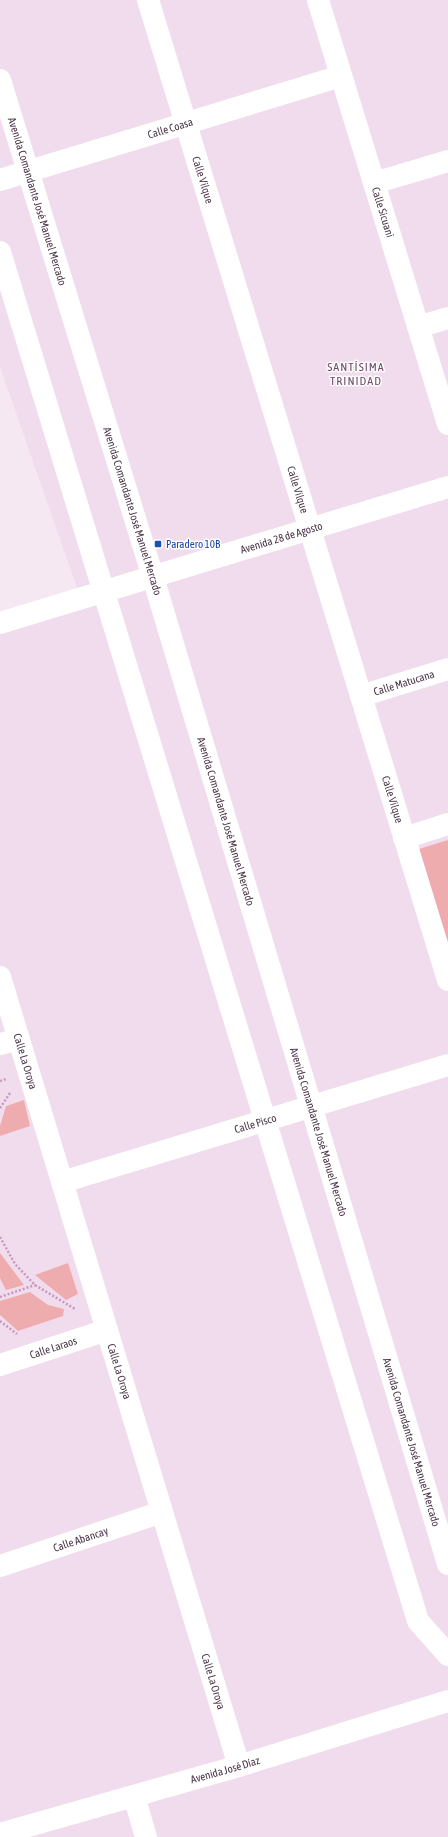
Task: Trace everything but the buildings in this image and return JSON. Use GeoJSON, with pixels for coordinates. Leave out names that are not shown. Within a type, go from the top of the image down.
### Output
{"type":"FeatureCollection","features":[{"type":"Feature","properties":{"kind":"street","name":"Calle Vilque"},"geometry":{"type":"LineString","coordinates":[[148,0],[448,980]]}},
{"type":"Feature","properties":{"kind":"street","name":"Calle Sicuani"},"geometry":{"type":"LineString","coordinates":[[318,0],[448,424]]}},
{"type":"Feature","properties":{"kind":"street","name":"Calle Coasa"},"geometry":{"type":"LineString","coordinates":[[0,180],[341,76]]}},
{"type":"Feature","properties":{"kind":"street","name":"Avenida Comandante José Manuel Mercado"},"geometry":{"type":"LineString","coordinates":[[0,80],[153,577],[448,1564]]}},
{"type":"Feature","properties":{"kind":"street"},"geometry":{"type":"LineString","coordinates":[[374,183],[448,161]]}},
{"type":"Feature","properties":{"kind":"street"},"geometry":{"type":"LineString","coordinates":[[0,252],[418,1621],[448,1655]]}},
{"type":"Feature","properties":{"kind":"street"},"geometry":{"type":"LineString","coordinates":[[418,327],[448,318]]}},
{"type":"Feature","properties":{"kind":"street","name":"Avenida 28 de Agosto"},"geometry":{"type":"LineString","coordinates":[[0,623],[448,488]]}},
{"type":"Feature","properties":{"kind":"street","name":"Calle Matucana"},"geometry":{"type":"LineString","coordinates":[[361,696],[448,670]]}},
{"type":"Feature","properties":{"kind":"street"},"geometry":{"type":"LineString","coordinates":[[404,838],[448,824]]}},
{"type":"Feature","properties":{"kind":"street","name":"Calle La Oroya"},"geometry":{"type":"LineString","coordinates":[[0,977],[9,1042],[62,1182],[239,1766]]}},
{"type":"Feature","properties":{"kind":"street","name":"Calle Pisco"},"geometry":{"type":"LineString","coordinates":[[62,1182],[448,1065]]}},
{"type":"Feature","properties":{"kind":"street","name":"Calle Laraos"},"geometry":{"type":"LineString","coordinates":[[0,1365],[107,1330]]}},
{"type":"Feature","properties":{"kind":"street","name":"Calle Abancay"},"geometry":{"type":"LineString","coordinates":[[0,1566],[162,1512]]}},
{"type":"Feature","properties":{"kind":"street","name":"Avenida José Díaz"},"geometry":{"type":"LineString","coordinates":[[0,1834],[239,1766],[448,1701]]}},
{"type":"Feature","properties":{"kind":"street"},"geometry":{"type":"LineString","coordinates":[[134,1796],[146,1837]]}},
{"type":"Feature","properties":{"kind":"path"},"geometry":{"type":"LineString","coordinates":[[0,1237],[15,1264],[35,1285],[64,1304],[78,1310]]}},
{"type":"Feature","properties":{"kind":"path"},"geometry":{"type":"LineString","coordinates":[[0,1297],[35,1285]]}},
{"type":"Feature","properties":{"kind":"path"},"geometry":{"type":"LineString","coordinates":[[0,1321],[22,1339]]}},
{"type":"Feature","properties":{"kind":"shaded area"},"geometry":{"type":"Polygon","coordinates":[[[0,0],[448,0],[448,1837],[0,1837],[0,614],[78,591],[0,367],[0,0]]]}},
{"type":"Feature","properties":{"kind":"shaded area"},"geometry":{"type":"Polygon","coordinates":[[[448,840],[448,945],[419,849],[448,840]]]}},
{"type":"Feature","properties":{"kind":"shaded area"},"geometry":{"type":"Polygon","coordinates":[[[24,1100],[30,1126],[0,1136],[0,1126],[6,1106],[24,1100]]]}},
{"type":"Feature","properties":{"kind":"shaded area"},"geometry":{"type":"Polygon","coordinates":[[[0,1253],[24,1285],[6,1290],[0,1278],[0,1253]]]}},
{"type":"Feature","properties":{"kind":"shaded area"},"geometry":{"type":"Polygon","coordinates":[[[68,1263],[78,1294],[66,1300],[35,1275],[68,1263]]]}},
{"type":"Feature","properties":{"kind":"shaded area"},"geometry":{"type":"Polygon","coordinates":[[[30,1292],[48,1305],[64,1309],[63,1316],[18,1331],[0,1315],[0,1301],[30,1292]]]}},
{"type":"Feature","properties":{"kind":"place","name":"Paradero 10B"},"geometry":{"type":"Point","coordinates":[158,544]}},
{"type":"Feature","properties":{"kind":"district","name":"SANTÍSIMA TRINIDAD"},"geometry":{"type":"Point","coordinates":[356,374]}}]}
